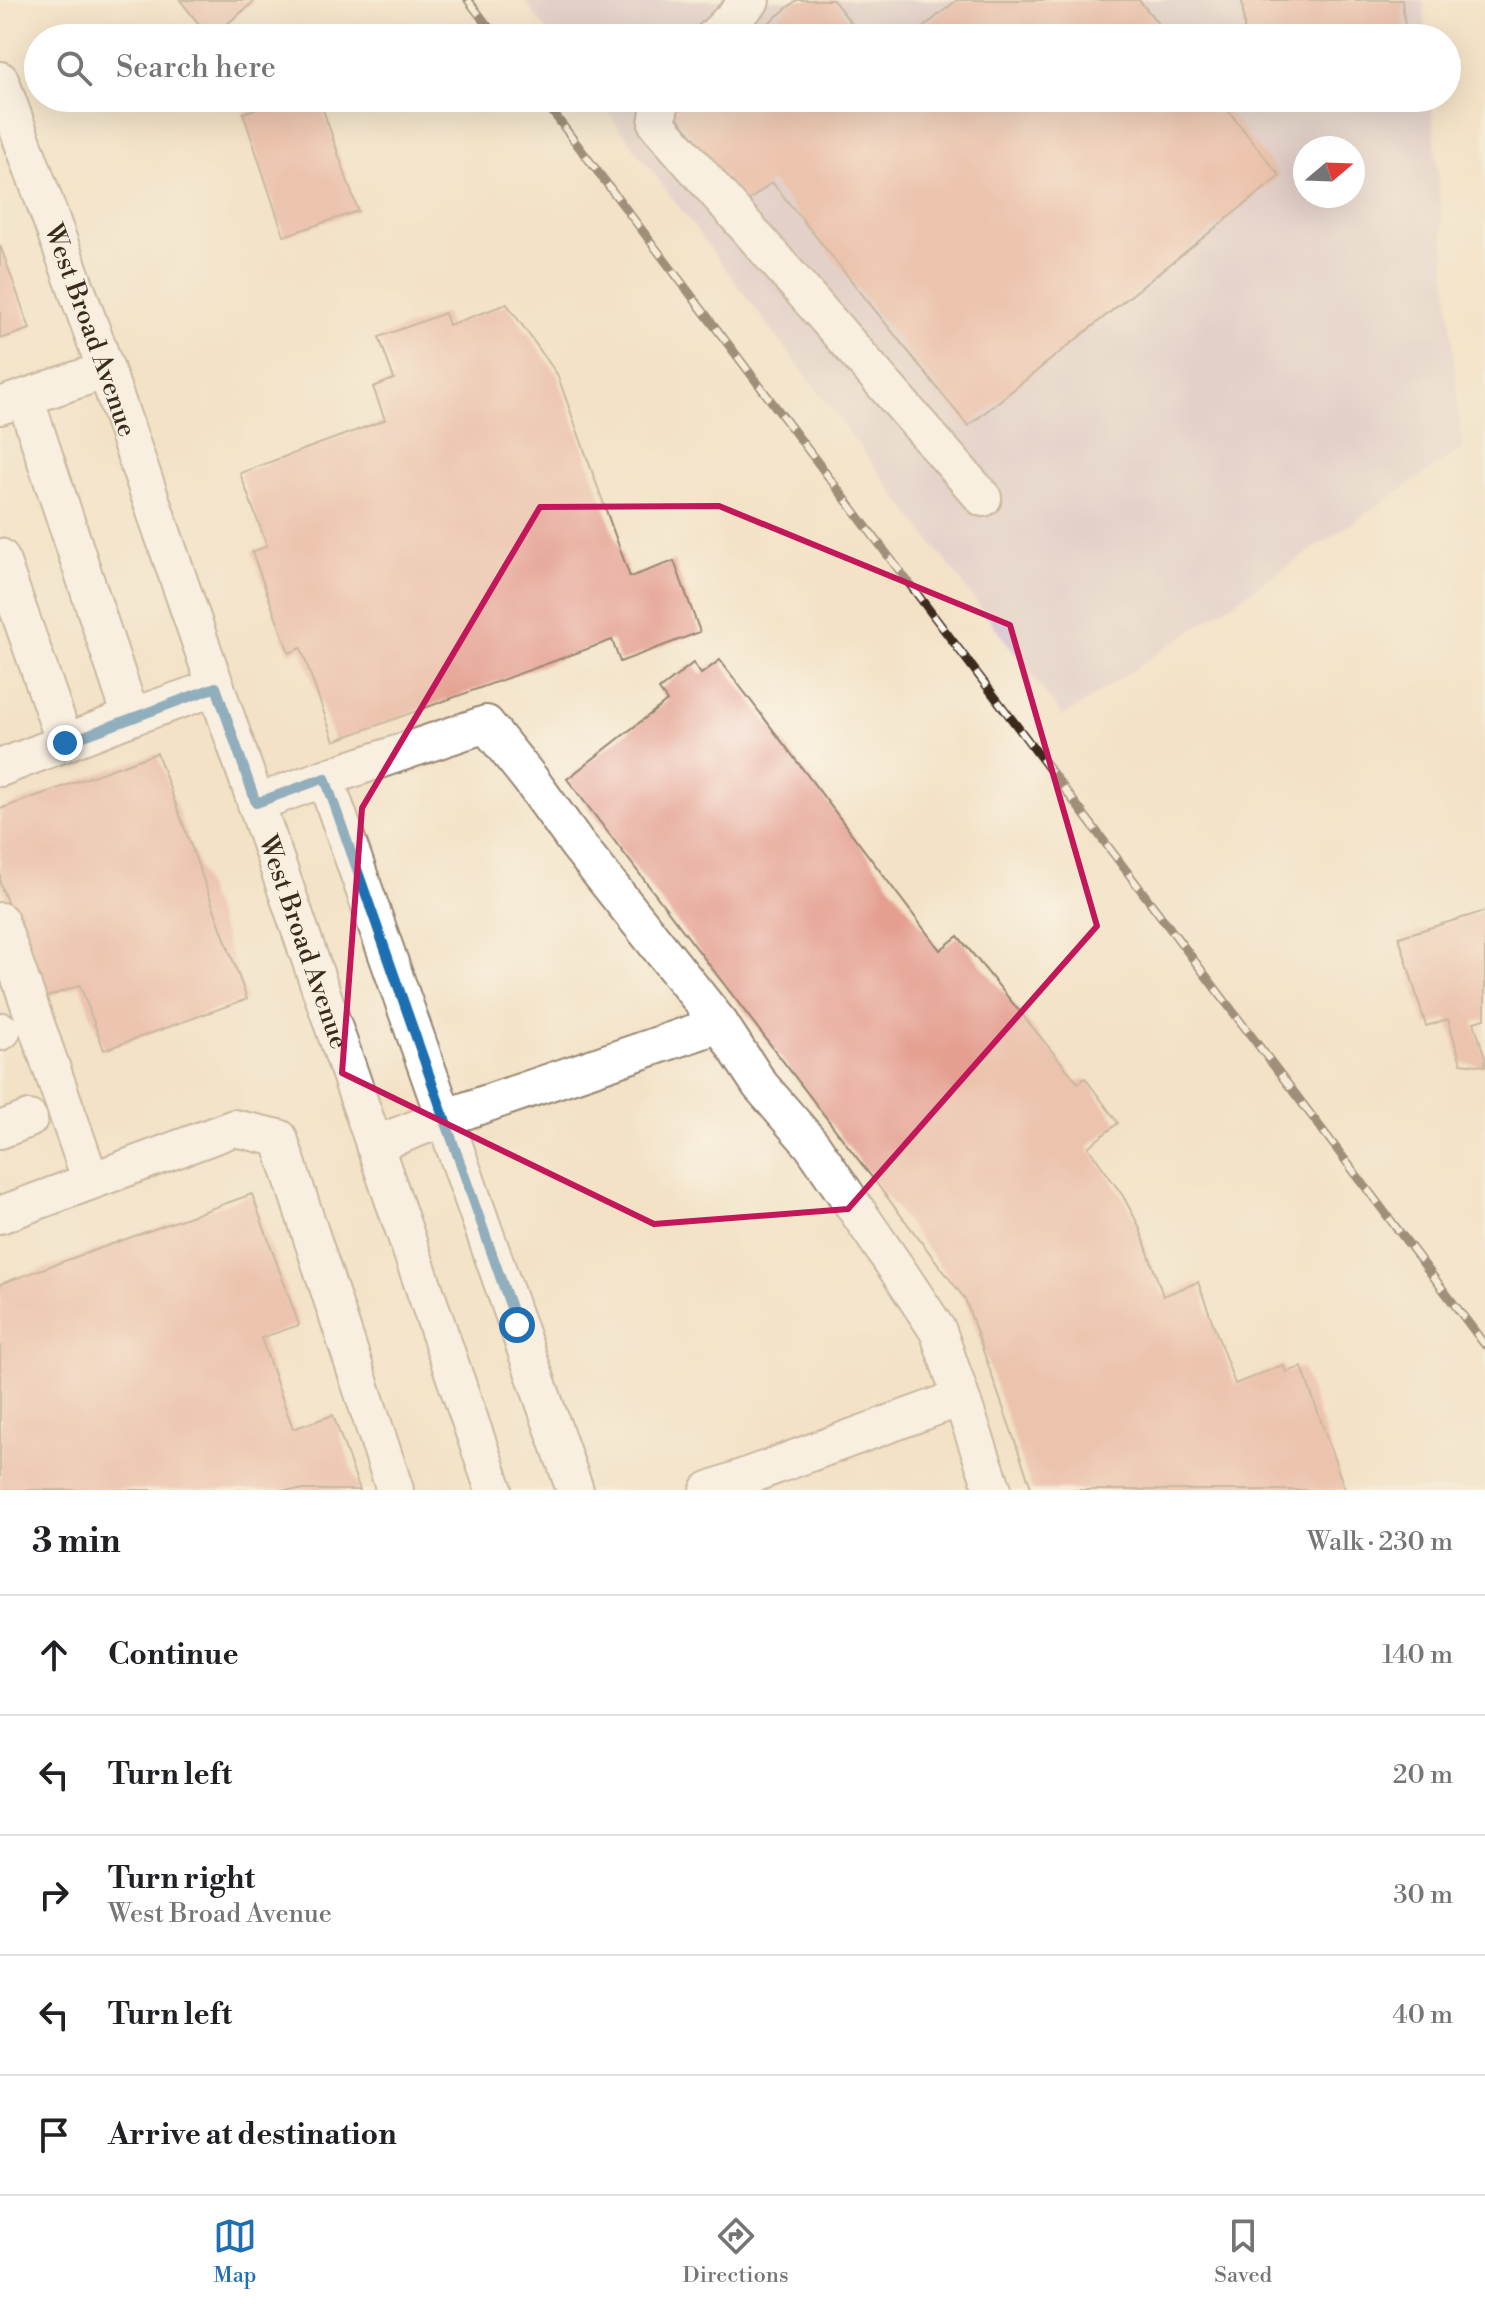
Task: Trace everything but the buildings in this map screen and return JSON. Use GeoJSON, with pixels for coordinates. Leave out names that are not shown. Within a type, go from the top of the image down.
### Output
{"type":"FeatureCollection","features":[{"type":"Feature","properties":{"kind":"street"},"geometry":{"type":"LineString","coordinates":[[727,24],[751,0]]}},
{"type":"Feature","properties":{"kind":"street","name":"West Broad Avenue"},"geometry":{"type":"LineString","coordinates":[[0,80],[13,156],[106,370],[494,1490]]}},
{"type":"Feature","properties":{"kind":"street"},"geometry":{"type":"LineString","coordinates":[[659,112],[657,124],[983,498]]}},
{"type":"Feature","properties":{"kind":"street"},"geometry":{"type":"LineString","coordinates":[[106,370],[13,402],[131,717]]}},
{"type":"Feature","properties":{"kind":"street"},"geometry":{"type":"LineString","coordinates":[[0,557],[65,743]]}},
{"type":"Feature","properties":{"kind":"street"},"geometry":{"type":"LineString","coordinates":[[0,768],[216,687]]}},
{"type":"Feature","properties":{"kind":"street"},"geometry":{"type":"LineString","coordinates":[[256,803],[486,724],[720,1024],[760,1085],[812,1145],[938,1331],[993,1490]]}},
{"type":"Feature","properties":{"kind":"street"},"geometry":{"type":"LineString","coordinates":[[325,778],[575,1490]]}},
{"type":"Feature","properties":{"kind":"street"},"geometry":{"type":"LineString","coordinates":[[0,921],[91,1181]]}},
{"type":"Feature","properties":{"kind":"street"},"geometry":{"type":"LineString","coordinates":[[374,1145],[720,1024]]}},
{"type":"Feature","properties":{"kind":"street"},"geometry":{"type":"LineString","coordinates":[[0,1215],[234,1128],[279,1138],[395,1490]]}},
{"type":"Feature","properties":{"kind":"street"},"geometry":{"type":"LineString","coordinates":[[709,1490],[960,1398]]}},
{"type":"Feature","properties":{"kind":"highlighted area"},"geometry":{"type":"Polygon","coordinates":[[[719,506],[1010,625],[1097,926],[848,1209],[654,1224],[342,1073],[362,808],[540,507],[719,506]]]}},
{"type":"Feature","properties":{"kind":"shaded area"},"geometry":{"type":"Polygon","coordinates":[[[524,0],[1423,0],[1425,24],[542,24],[524,0]]]}},
{"type":"Feature","properties":{"kind":"shaded area"},"geometry":{"type":"Polygon","coordinates":[[[608,112],[1432,112],[1462,449],[1063,717],[608,112]]]}},
{"type":"Feature","properties":{"kind":"railway"},"geometry":{"type":"LineString","coordinates":[[468,0],[486,24]]}},
{"type":"Feature","properties":{"kind":"railway"},"geometry":{"type":"LineString","coordinates":[[553,112],[1485,1345]]}},
{"type":"Feature","properties":{"kind":"route"},"geometry":{"type":"LineString","coordinates":[[65,743],[216,687],[256,803],[325,778],[517,1325]]}}]}
